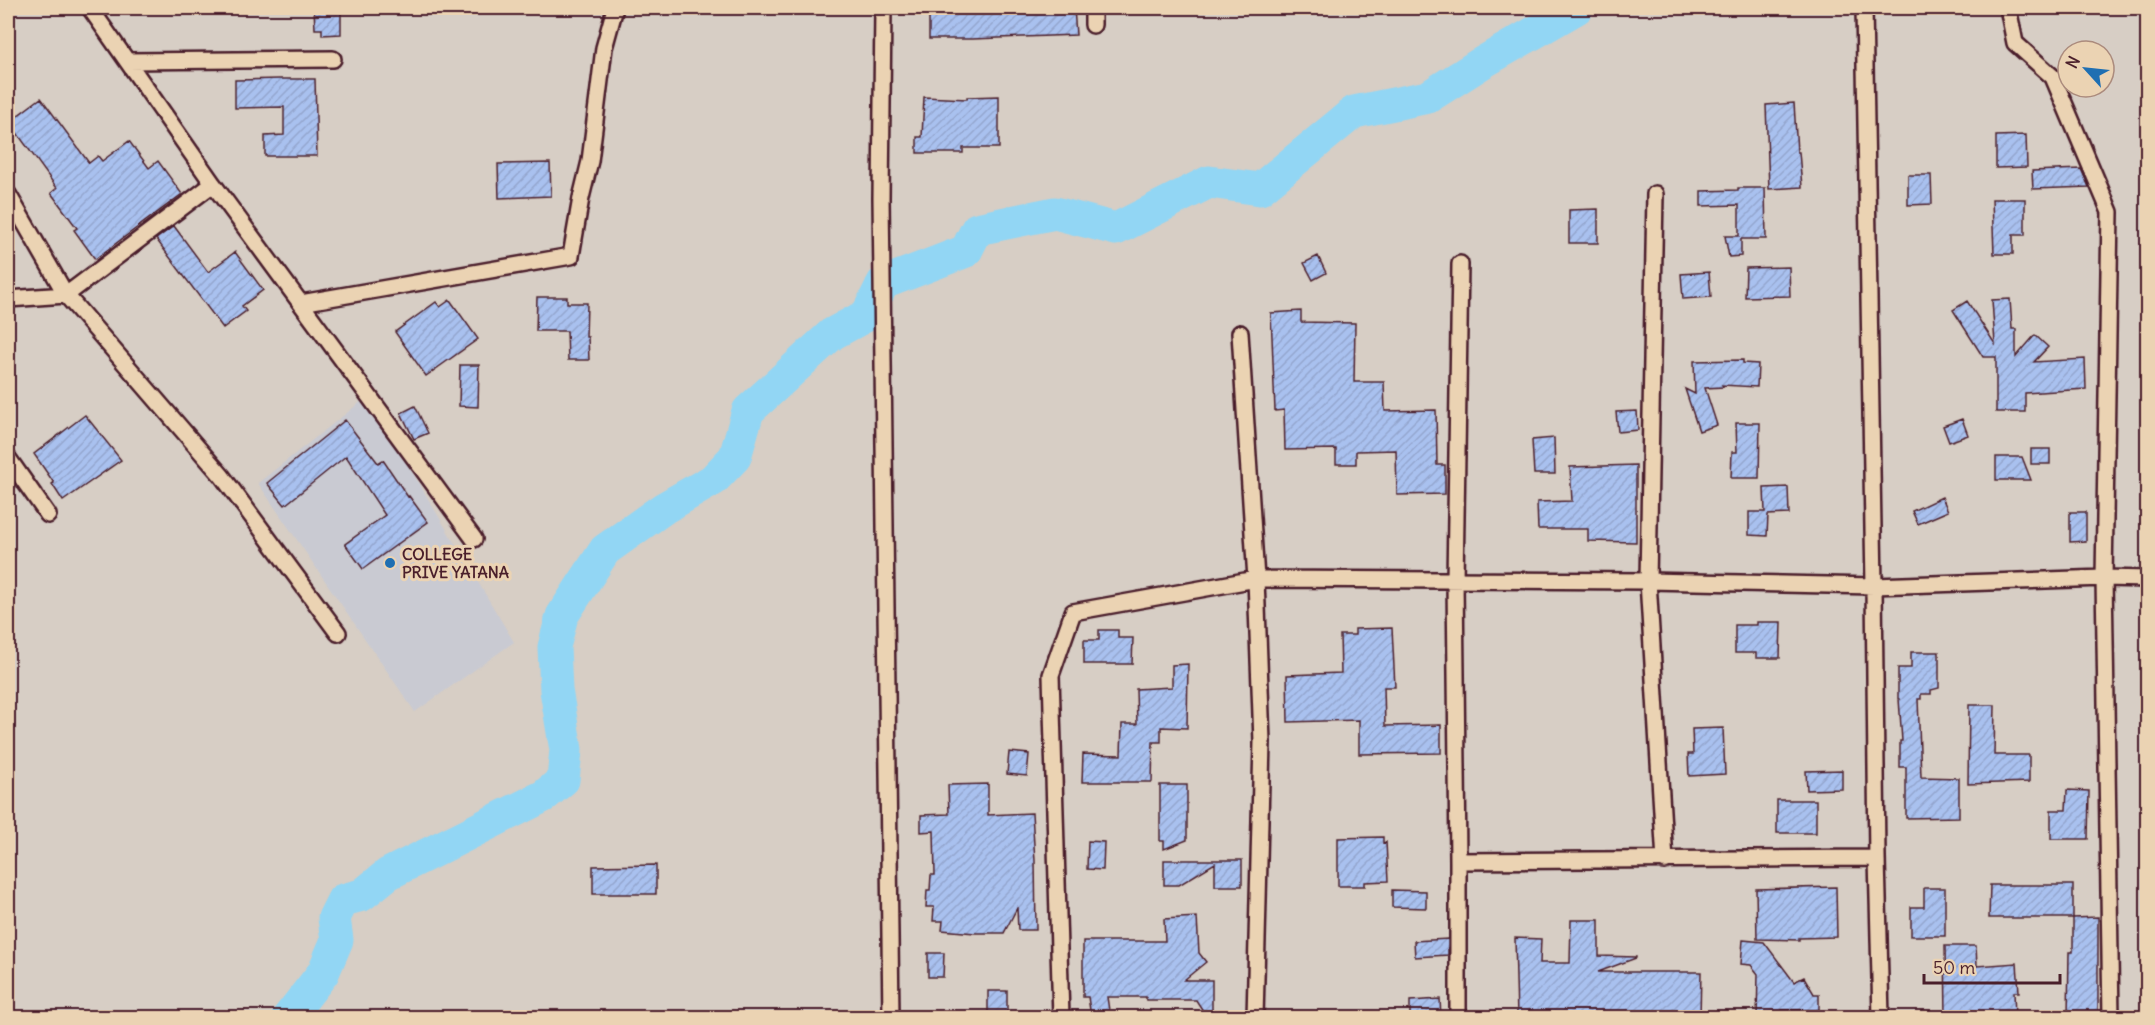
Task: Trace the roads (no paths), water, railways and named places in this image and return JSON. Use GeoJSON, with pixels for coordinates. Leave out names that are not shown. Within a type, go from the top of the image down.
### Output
{"type":"FeatureCollection","features":[{"type":"Feature","properties":{"kind":"street"},"geometry":{"type":"LineString","coordinates":[[90,8],[213,184],[474,539]]}},
{"type":"Feature","properties":{"kind":"street"},"geometry":{"type":"LineString","coordinates":[[301,303],[571,256],[590,161],[604,48],[615,8]]}},
{"type":"Feature","properties":{"kind":"street"},"geometry":{"type":"LineString","coordinates":[[883,8],[881,198],[891,1017]]}},
{"type":"Feature","properties":{"kind":"street"},"geometry":{"type":"LineString","coordinates":[[1093,8],[1093,26]]}},
{"type":"Feature","properties":{"kind":"street"},"geometry":{"type":"LineString","coordinates":[[1864,8],[1881,1017]]}},
{"type":"Feature","properties":{"kind":"street"},"geometry":{"type":"LineString","coordinates":[[2008,8],[2015,43],[2053,77],[2110,212],[2104,578],[2111,1017]]}},
{"type":"Feature","properties":{"kind":"street"},"geometry":{"type":"LineString","coordinates":[[128,61],[333,59]]}},
{"type":"Feature","properties":{"kind":"street"},"geometry":{"type":"LineString","coordinates":[[8,299],[66,295],[213,184]]}},
{"type":"Feature","properties":{"kind":"street"},"geometry":{"type":"LineString","coordinates":[[8,194],[66,295],[222,476],[338,633]]}},
{"type":"Feature","properties":{"kind":"street"},"geometry":{"type":"LineString","coordinates":[[1655,194],[1648,581],[1665,861]]}},
{"type":"Feature","properties":{"kind":"street"},"geometry":{"type":"LineString","coordinates":[[1458,1017],[1455,580],[1460,264]]}},
{"type":"Feature","properties":{"kind":"street"},"geometry":{"type":"LineString","coordinates":[[1240,333],[1256,579],[1262,742],[1255,1017]]}},
{"type":"Feature","properties":{"kind":"street"},"geometry":{"type":"LineString","coordinates":[[8,458],[48,515]]}},
{"type":"Feature","properties":{"kind":"street"},"geometry":{"type":"LineString","coordinates":[[1061,1017],[1051,675],[1073,612],[1256,579],[1648,581],[1874,586],[2104,578],[2148,579]]}},
{"type":"Feature","properties":{"kind":"street"},"geometry":{"type":"LineString","coordinates":[[1458,861],[1877,858]]}},
{"type":"Feature","properties":{"kind":"waterway"},"geometry":{"type":"LineString","coordinates":[[288,1018],[323,973],[337,940],[334,918],[343,900],[362,895],[388,874],[544,796],[563,780],[566,750],[556,690],[554,647],[562,616],[605,550],[664,508],[713,480],[735,457],[748,411],[832,334],[867,315],[883,283],[966,251],[977,229],[1055,213],[1116,229],[1209,182],[1260,189],[1354,112],[1428,97],[1577,8]]}},
{"type":"Feature","properties":{"kind":"place","name":"COLLEGE PRIVE YATANA"},"geometry":{"type":"Point","coordinates":[390,563]}}]}
